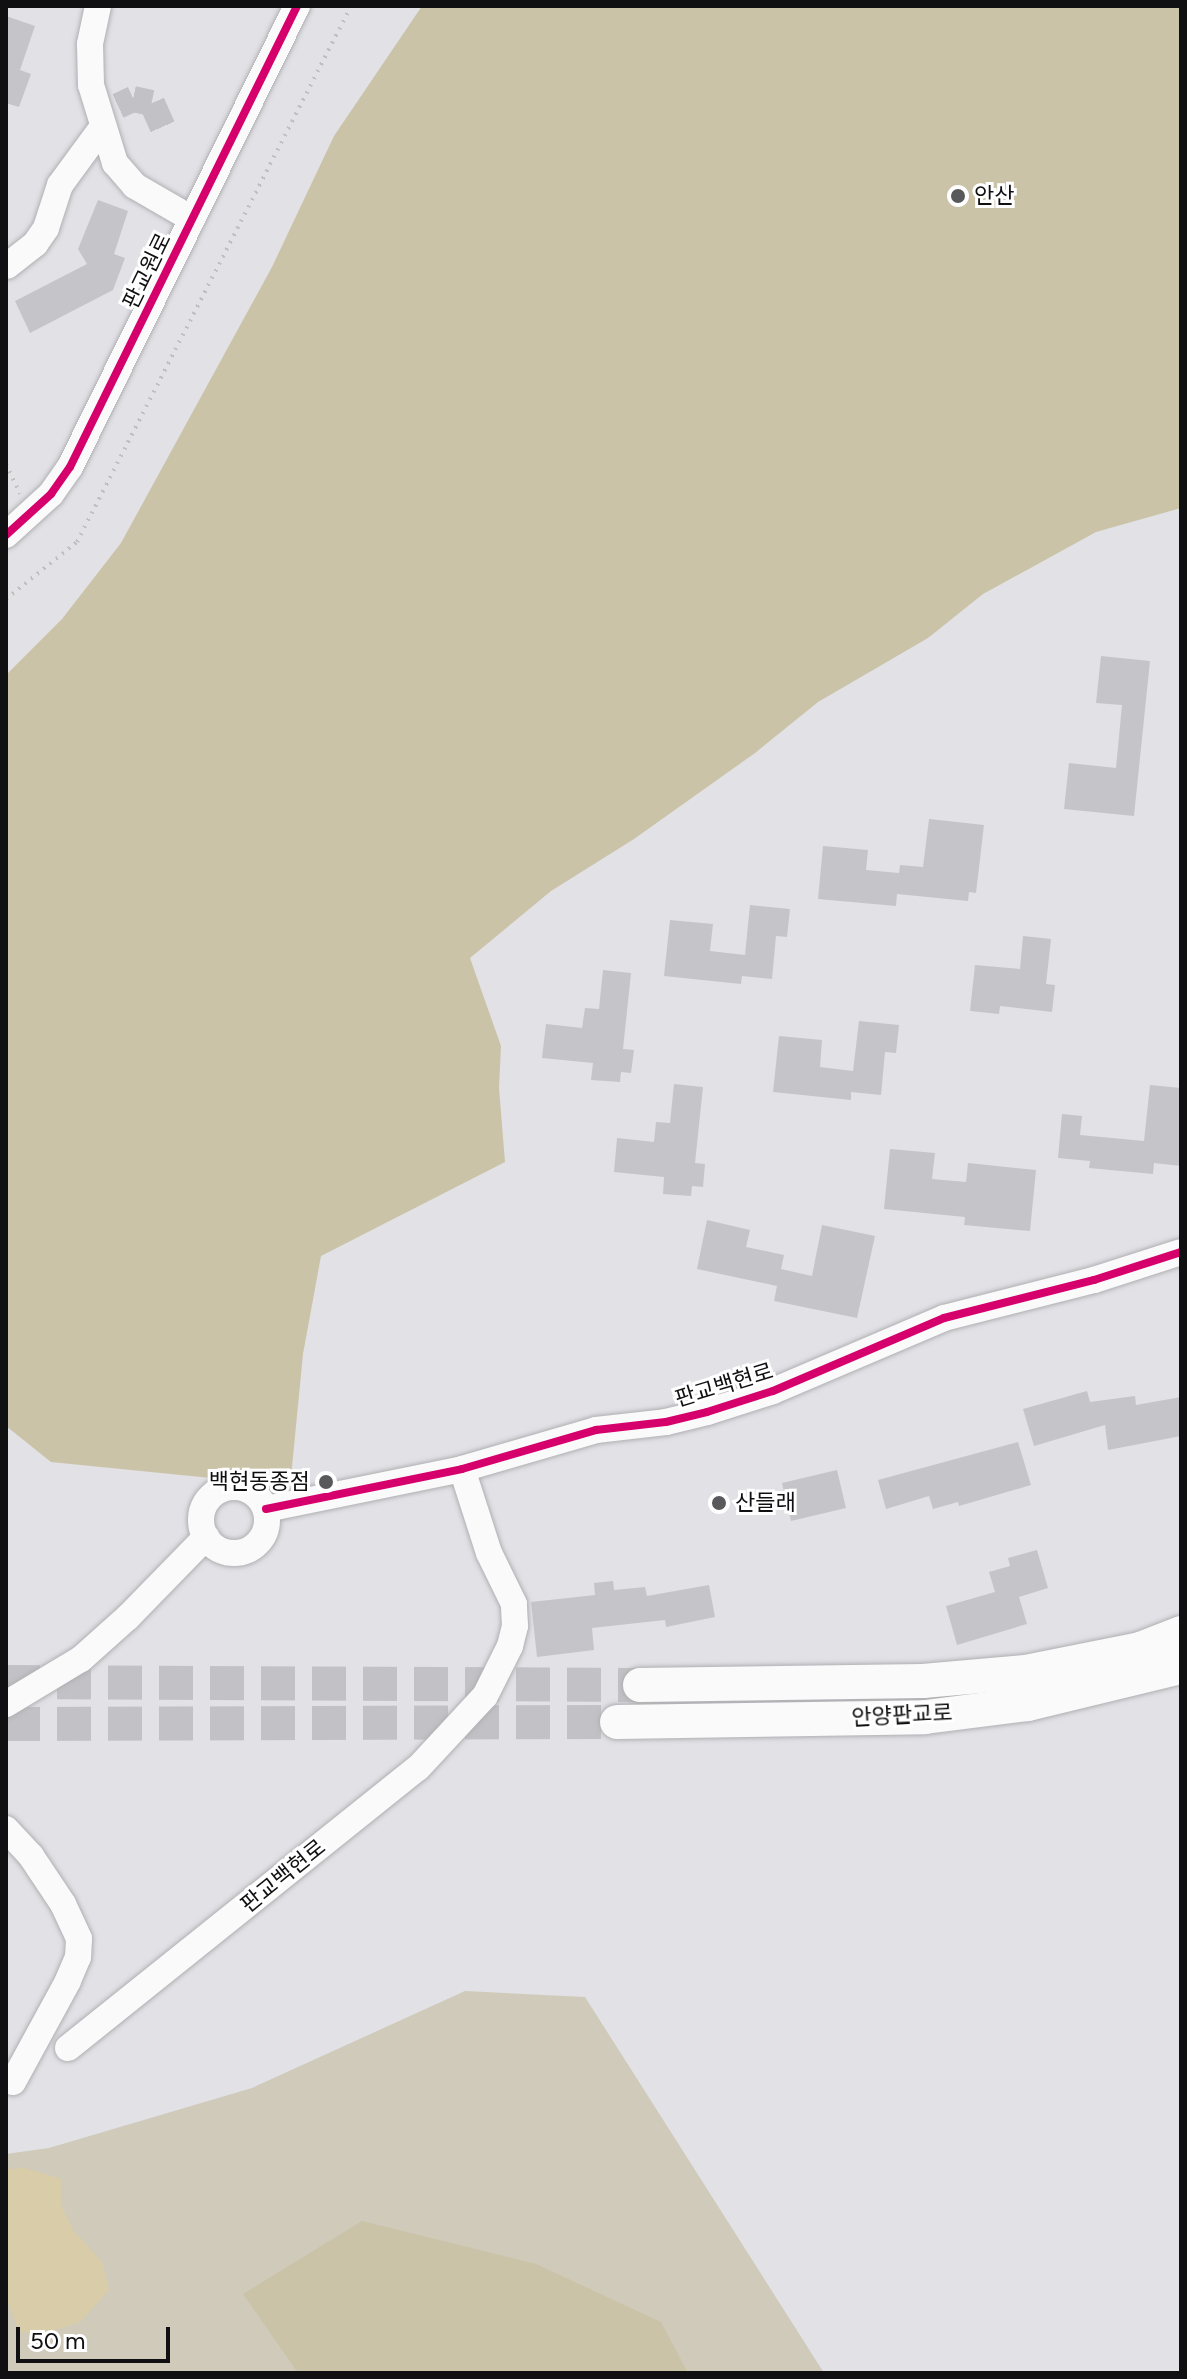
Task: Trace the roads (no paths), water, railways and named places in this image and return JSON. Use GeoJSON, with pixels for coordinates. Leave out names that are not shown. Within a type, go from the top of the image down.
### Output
{"type":"FeatureCollection","features":[{"type":"Feature","properties":{"kind":"main road","name":"안양판교로"},"geometry":{"type":"LineString","coordinates":[[640,1685],[923,1681],[1026,1672],[1140,1649],[1181,1633]]}},
{"type":"Feature","properties":{"kind":"main road","name":"안양판교로"},"geometry":{"type":"LineString","coordinates":[[617,1722],[925,1717],[1028,1704],[1181,1667]]}},
{"type":"Feature","properties":{"kind":"street"},"geometry":{"type":"LineString","coordinates":[[98,6],[89,66],[123,174],[151,196],[192,219]]}},
{"type":"Feature","properties":{"kind":"street","name":"판교원로"},"geometry":{"type":"LineString","coordinates":[[6,535],[51,494],[70,467],[297,6]]}},
{"type":"Feature","properties":{"kind":"street"},"geometry":{"type":"LineString","coordinates":[[7,266],[41,236],[60,185],[106,117]]}},
{"type":"Feature","properties":{"kind":"street","name":"판교백현로"},"geometry":{"type":"LineString","coordinates":[[266,1509],[462,1469],[596,1430],[666,1422],[707,1412],[773,1391],[944,1318],[1094,1280],[1181,1252]]}},
{"type":"Feature","properties":{"kind":"street","name":"판교백현로"},"geometry":{"type":"LineString","coordinates":[[68,2048],[418,1768],[485,1696],[510,1646],[515,1626],[514,1604],[489,1553],[462,1469]]}},
{"type":"Feature","properties":{"kind":"street"},"geometry":{"type":"LineString","coordinates":[[231,1486],[253,1492],[266,1509],[268,1519],[262,1538],[247,1551],[219,1550],[206,1537],[201,1516],[204,1505],[220,1489],[231,1486]]}},
{"type":"Feature","properties":{"kind":"street"},"geometry":{"type":"LineString","coordinates":[[6,1704],[81,1659],[128,1617],[206,1537]]}},
{"type":"Feature","properties":{"kind":"street"},"geometry":{"type":"LineString","coordinates":[[6,1829],[31,1856],[63,1904],[79,1939],[78,1957],[68,1981],[13,2082]]}},
{"type":"Feature","properties":{"kind":"tunnel"},"geometry":{"type":"LineString","coordinates":[[118,106],[133,99],[152,103],[167,136]]}},
{"type":"Feature","properties":{"kind":"tunnel"},"geometry":{"type":"LineString","coordinates":[[6,1682],[640,1685]]}},
{"type":"Feature","properties":{"kind":"tunnel"},"geometry":{"type":"LineString","coordinates":[[6,1724],[617,1722]]}},
{"type":"Feature","properties":{"kind":"place","name":"안산"},"geometry":{"type":"Point","coordinates":[958,196]}},
{"type":"Feature","properties":{"kind":"place","name":"백현동종점"},"geometry":{"type":"Point","coordinates":[326,1482]}},
{"type":"Feature","properties":{"kind":"place","name":"산들래"},"geometry":{"type":"Point","coordinates":[719,1503]}}]}
